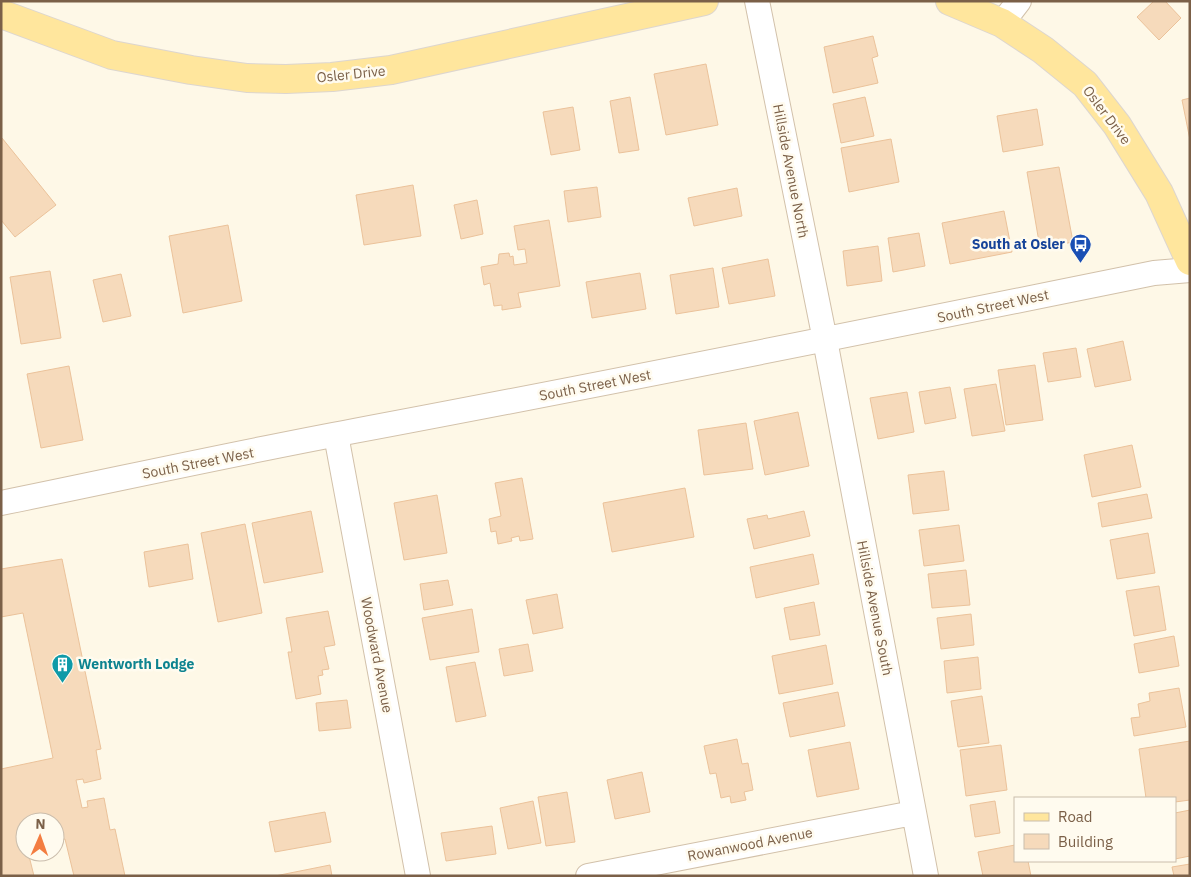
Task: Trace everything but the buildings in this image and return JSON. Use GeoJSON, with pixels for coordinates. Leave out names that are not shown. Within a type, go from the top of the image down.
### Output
{"type":"FeatureCollection","features":[{"type":"Feature","properties":{"kind":"main road","name":"Osler Drive"},"geometry":{"type":"LineString","coordinates":[[1,14],[112,55],[228,76],[286,79],[332,77],[391,70],[704,1]]}},
{"type":"Feature","properties":{"kind":"main road","name":"Osler Drive"},"geometry":{"type":"LineString","coordinates":[[950,1],[1002,23],[1043,50],[1085,84],[1117,125],[1159,193],[1190,260]]}},
{"type":"Feature","properties":{"kind":"street","name":"Hillside Avenue North"},"geometry":{"type":"LineString","coordinates":[[757,1],[824,340]]}},
{"type":"Feature","properties":{"kind":"street"},"geometry":{"type":"LineString","coordinates":[[1002,23],[1019,1]]}},
{"type":"Feature","properties":{"kind":"street","name":"South Street West"},"geometry":{"type":"LineString","coordinates":[[1,503],[1154,273],[1190,270]]}},
{"type":"Feature","properties":{"kind":"street","name":"Hillside Avenue South"},"geometry":{"type":"LineString","coordinates":[[824,340],[926,876]]}},
{"type":"Feature","properties":{"kind":"street","name":"Woodward Avenue"},"geometry":{"type":"LineString","coordinates":[[336,435],[418,876]]}},
{"type":"Feature","properties":{"kind":"street","name":"Rowanwood Avenue"},"geometry":{"type":"LineString","coordinates":[[588,876],[913,812]]}},
{"type":"Feature","properties":{"kind":"place","name":"South at Osler"},"geometry":{"type":"Point","coordinates":[1081,263]}},
{"type":"Feature","properties":{"kind":"place","name":"Wentworth Lodge"},"geometry":{"type":"Point","coordinates":[62,683]}}]}
